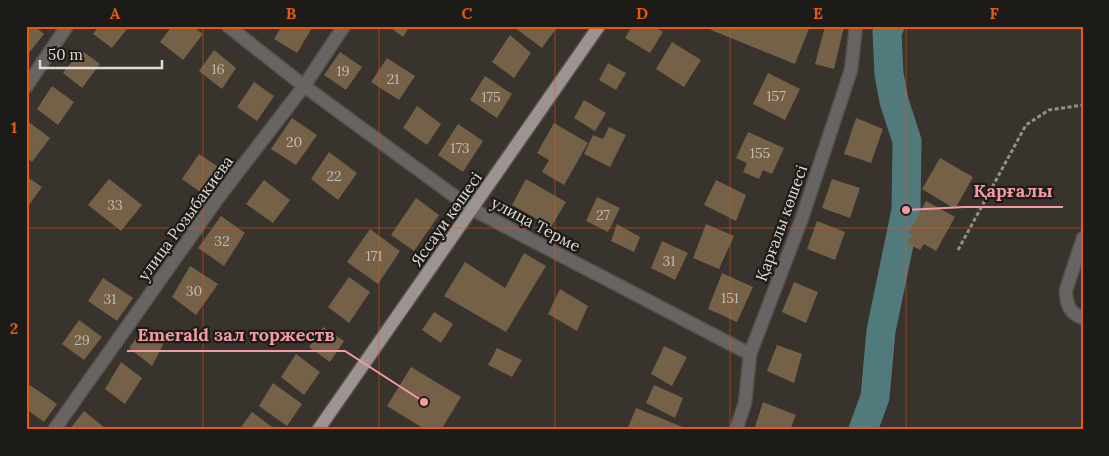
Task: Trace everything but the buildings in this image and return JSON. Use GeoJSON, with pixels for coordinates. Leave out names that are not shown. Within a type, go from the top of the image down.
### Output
{"type":"FeatureCollection","features":[{"type":"Feature","properties":{"kind":"main road","name":"Яссауи көшесі"},"geometry":{"type":"LineString","coordinates":[[318,430],[599,26]]}},
{"type":"Feature","properties":{"kind":"street"},"geometry":{"type":"LineString","coordinates":[[26,87],[67,26]]}},
{"type":"Feature","properties":{"kind":"street","name":"улица Терме"},"geometry":{"type":"LineString","coordinates":[[228,26],[304,86],[472,209],[750,354]]}},
{"type":"Feature","properties":{"kind":"street","name":"улица Розыбакиева"},"geometry":{"type":"LineString","coordinates":[[54,430],[218,198],[304,86],[344,26]]}},
{"type":"Feature","properties":{"kind":"street","name":"Қарғалы көшесі"},"geometry":{"type":"LineString","coordinates":[[736,430],[745,402],[750,354],[802,218],[851,70],[856,26]]}},
{"type":"Feature","properties":{"kind":"street"},"geometry":{"type":"LineString","coordinates":[[1083,238],[1066,290],[1066,298],[1070,310],[1075,315],[1083,318]]}},
{"type":"Feature","properties":{"kind":"path"},"geometry":{"type":"LineString","coordinates":[[958,250],[1026,125],[1049,110],[1083,105]]}},
{"type":"Feature","properties":{"kind":"waterway"},"geometry":{"type":"LineString","coordinates":[[863,430],[875,397],[881,331],[906,210],[907,141],[894,101],[889,74],[887,32],[890,26]]}},
{"type":"Feature","properties":{"kind":"place","name":"Қарғалы"},"geometry":{"type":"Point","coordinates":[906,210]}},
{"type":"Feature","properties":{"kind":"place","name":"Emerald зал торжеств"},"geometry":{"type":"Point","coordinates":[424,402]}}]}
